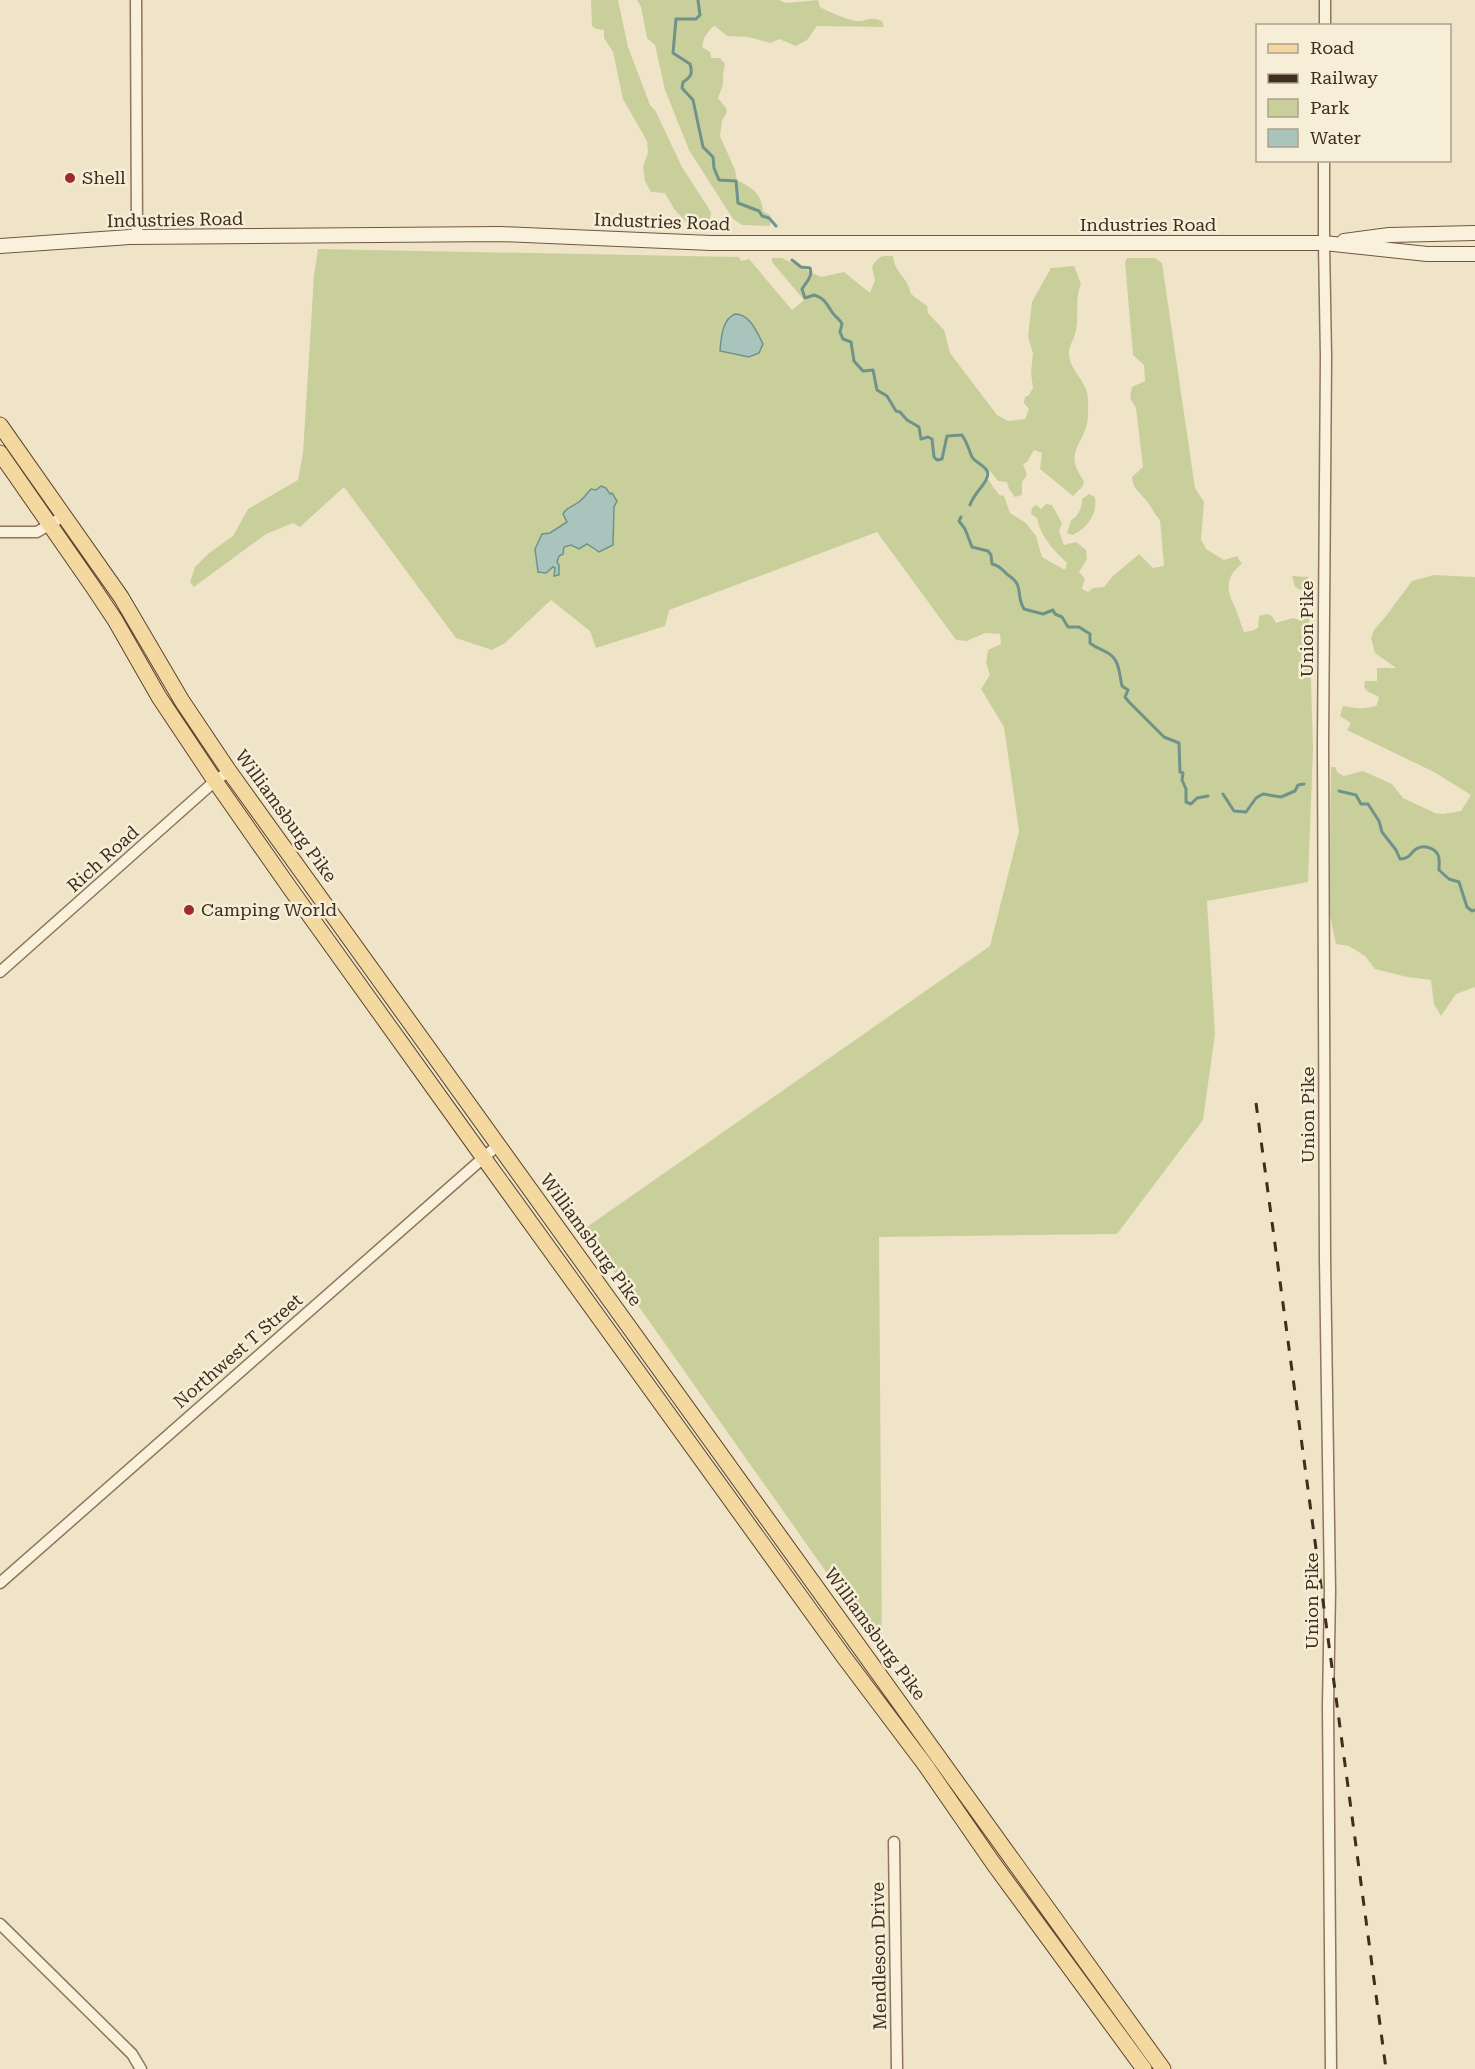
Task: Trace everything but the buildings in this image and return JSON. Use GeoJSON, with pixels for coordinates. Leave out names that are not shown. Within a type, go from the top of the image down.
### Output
{"type":"FeatureCollection","features":[{"type":"Feature","properties":{"kind":"main road","name":"Williamsburg Pike"},"geometry":{"type":"LineString","coordinates":[[0,425],[121,597],[182,700],[229,771],[1162,2069]]}},
{"type":"Feature","properties":{"kind":"main road","name":"Williamsburg Pike"},"geometry":{"type":"LineString","coordinates":[[0,453],[115,620],[159,697],[214,781],[844,1657],[926,1766],[1000,1873],[1144,2069]]}},
{"type":"Feature","properties":{"kind":"street"},"geometry":{"type":"LineString","coordinates":[[136,0],[137,237]]}},
{"type":"Feature","properties":{"kind":"street"},"geometry":{"type":"LineString","coordinates":[[1325,0],[1325,24]]}},
{"type":"Feature","properties":{"kind":"street","name":"Union Pike"},"geometry":{"type":"LineString","coordinates":[[1324,162],[1326,357],[1323,708],[1325,1259],[1330,1591],[1328,1706],[1331,2069]]}},
{"type":"Feature","properties":{"kind":"street","name":"Industries Road"},"geometry":{"type":"LineString","coordinates":[[1324,243],[1389,235],[1475,233]]}},
{"type":"Feature","properties":{"kind":"street","name":"Industries Road"},"geometry":{"type":"LineString","coordinates":[[0,246],[137,237],[532,234],[711,243],[1324,243],[1427,254],[1475,254]]}},
{"type":"Feature","properties":{"kind":"street"},"geometry":{"type":"LineString","coordinates":[[0,532],[37,532],[64,516]]}},
{"type":"Feature","properties":{"kind":"street","name":"Rich Road"},"geometry":{"type":"LineString","coordinates":[[0,972],[214,781],[229,771]]}},
{"type":"Feature","properties":{"kind":"street","name":"Northwest T Street"},"geometry":{"type":"LineString","coordinates":[[0,1583],[498,1144]]}},
{"type":"Feature","properties":{"kind":"street","name":"Mendleson Drive"},"geometry":{"type":"LineString","coordinates":[[894,1842],[897,2069]]}},
{"type":"Feature","properties":{"kind":"street"},"geometry":{"type":"LineString","coordinates":[[0,1924],[132,2054],[141,2069]]}},
{"type":"Feature","properties":{"kind":"green space"},"geometry":{"type":"Polygon","coordinates":[[[591,0],[618,0],[628,47],[650,105],[655,110],[682,167],[711,212],[710,220],[703,225],[689,225],[674,209],[665,193],[651,192],[645,181],[643,167],[648,153],[647,141],[623,99],[613,52],[604,38],[604,30],[592,26],[591,0]]]}},
{"type":"Feature","properties":{"kind":"green space"},"geometry":{"type":"Polygon","coordinates":[[[637,0],[779,0],[786,3],[818,0],[820,7],[844,18],[854,21],[872,19],[882,21],[884,27],[817,26],[807,40],[796,46],[779,39],[771,43],[748,37],[727,36],[715,26],[704,38],[702,47],[710,52],[711,58],[720,58],[725,64],[723,85],[718,98],[727,112],[722,121],[720,136],[737,180],[758,195],[763,211],[770,215],[770,226],[742,225],[733,219],[689,150],[665,90],[655,45],[647,38],[641,7],[637,0]]]}},
{"type":"Feature","properties":{"kind":"green space"},"geometry":{"type":"Polygon","coordinates":[[[318,249],[739,257],[741,261],[749,259],[792,310],[804,300],[772,262],[772,258],[782,258],[821,277],[844,272],[870,293],[875,280],[872,267],[880,257],[893,256],[896,267],[907,283],[911,294],[927,306],[928,313],[944,330],[950,353],[997,415],[1008,421],[1025,419],[1029,409],[1024,403],[1025,397],[1033,388],[1031,373],[1033,353],[1028,337],[1032,302],[1051,268],[1074,266],[1081,284],[1076,328],[1069,356],[1088,396],[1086,427],[1075,455],[1078,471],[1084,481],[1083,486],[1073,496],[1040,469],[1042,453],[1034,450],[1027,462],[1023,464],[1027,475],[1022,482],[1022,495],[1015,497],[1007,482],[998,481],[990,471],[985,475],[999,495],[1004,496],[1010,513],[1026,523],[1036,536],[1042,557],[1065,570],[1067,563],[1048,543],[1037,518],[1031,514],[1032,508],[1036,505],[1041,509],[1046,504],[1052,505],[1062,523],[1059,531],[1064,545],[1076,542],[1086,550],[1087,559],[1079,572],[1085,579],[1082,589],[1088,592],[1093,588],[1104,587],[1113,576],[1139,554],[1153,568],[1164,566],[1160,520],[1136,489],[1132,477],[1143,467],[1136,408],[1130,398],[1132,387],[1145,381],[1144,365],[1133,355],[1125,262],[1127,258],[1155,258],[1162,263],[1195,488],[1204,502],[1201,539],[1206,549],[1224,560],[1237,556],[1242,564],[1231,577],[1229,593],[1244,632],[1258,628],[1259,616],[1267,614],[1272,616],[1276,623],[1293,618],[1302,621],[1306,610],[1303,591],[1295,587],[1292,576],[1308,577],[1313,749],[1308,882],[1207,901],[1215,1034],[1203,1120],[1117,1234],[879,1237],[882,1651],[584,1229],[990,946],[1019,831],[1004,727],[981,689],[990,675],[986,663],[988,650],[1001,644],[1000,634],[985,633],[967,641],[956,640],[877,532],[669,610],[665,626],[596,648],[590,631],[551,600],[505,643],[492,650],[456,638],[344,487],[300,527],[293,523],[266,534],[194,587],[190,582],[195,567],[208,554],[233,536],[248,509],[298,480],[303,453],[314,276],[318,249]],[[723,331],[720,351],[749,357],[723,331]],[[608,490],[588,492],[580,502],[568,507],[567,522],[543,537],[536,545],[538,572],[546,573],[553,567],[555,573],[564,547],[571,545],[582,547],[587,544],[595,551],[612,546],[616,503],[608,490]]]}},
{"type":"Feature","properties":{"kind":"green space"},"geometry":{"type":"Polygon","coordinates":[[[1089,494],[1095,497],[1095,509],[1091,519],[1073,535],[1067,533],[1071,520],[1080,511],[1082,499],[1089,494]]]}},
{"type":"Feature","properties":{"kind":"green space"},"geometry":{"type":"Polygon","coordinates":[[[1434,575],[1475,577],[1475,987],[1456,994],[1441,1016],[1434,1004],[1431,980],[1375,969],[1365,956],[1349,946],[1336,944],[1329,911],[1331,767],[1335,767],[1338,773],[1344,776],[1363,771],[1392,784],[1403,798],[1435,813],[1461,811],[1471,795],[1434,772],[1347,730],[1351,723],[1340,716],[1343,706],[1365,708],[1377,705],[1379,697],[1367,691],[1364,687],[1365,681],[1377,681],[1377,668],[1396,668],[1375,653],[1371,638],[1374,630],[1412,581],[1434,575]]]}},
{"type":"Feature","properties":{"kind":"water"},"geometry":{"type":"Polygon","coordinates":[[[735,314],[749,320],[755,329],[763,344],[759,353],[749,357],[720,351],[727,320],[735,314]]]}},
{"type":"Feature","properties":{"kind":"water"},"geometry":{"type":"Polygon","coordinates":[[[601,486],[606,488],[610,494],[612,493],[617,501],[614,507],[613,545],[599,552],[587,544],[579,549],[571,545],[564,547],[563,554],[559,556],[557,562],[559,575],[554,576],[555,568],[553,567],[546,573],[538,572],[535,549],[542,534],[550,533],[567,522],[563,514],[566,509],[580,501],[591,489],[596,490],[601,486]]]}},
{"type":"Feature","properties":{"kind":"waterway"},"geometry":{"type":"LineString","coordinates":[[698,0],[700,15],[696,19],[676,19],[673,53],[690,64],[691,70],[690,77],[683,82],[682,88],[693,100],[703,147],[713,157],[714,168],[719,180],[736,181],[738,203],[759,211],[776,226]]}},
{"type":"Feature","properties":{"kind":"waterway"},"geometry":{"type":"LineString","coordinates":[[792,260],[801,267],[810,268],[810,277],[802,289],[805,298],[814,295],[820,298],[840,320],[842,324],[840,332],[843,339],[851,342],[854,361],[863,371],[873,370],[877,390],[887,396],[896,411],[919,427],[921,439],[928,437],[932,439],[934,457],[937,460],[942,459],[947,436],[962,435],[972,457],[986,469],[988,476],[970,505]]}},
{"type":"Feature","properties":{"kind":"waterway"},"geometry":{"type":"LineString","coordinates":[[961,517],[959,521],[972,547],[988,551],[992,564],[999,567],[1016,583],[1024,609],[1043,614],[1053,610],[1055,614],[1062,617],[1068,627],[1079,627],[1090,634],[1090,643],[1115,659],[1122,686],[1128,690],[1125,697],[1164,737],[1179,743],[1180,772],[1183,773],[1186,802],[1191,804],[1197,798],[1208,796]]}},
{"type":"Feature","properties":{"kind":"waterway"},"geometry":{"type":"LineString","coordinates":[[1223,794],[1234,811],[1246,812],[1256,798],[1263,794],[1281,797],[1295,791],[1298,785],[1304,784]]}},
{"type":"Feature","properties":{"kind":"waterway"},"geometry":{"type":"LineString","coordinates":[[1339,791],[1356,795],[1361,804],[1368,804],[1379,821],[1382,832],[1400,859],[1408,857],[1419,848],[1434,850],[1439,857],[1439,870],[1449,879],[1459,882],[1467,907],[1472,911],[1475,910]]}},
{"type":"Feature","properties":{"kind":"railway"},"geometry":{"type":"LineString","coordinates":[[1256,1103],[1386,2069]]}},
{"type":"Feature","properties":{"kind":"place","name":"Shell"},"geometry":{"type":"Point","coordinates":[70,178]}},
{"type":"Feature","properties":{"kind":"place","name":"Camping World"},"geometry":{"type":"Point","coordinates":[189,910]}}]}
